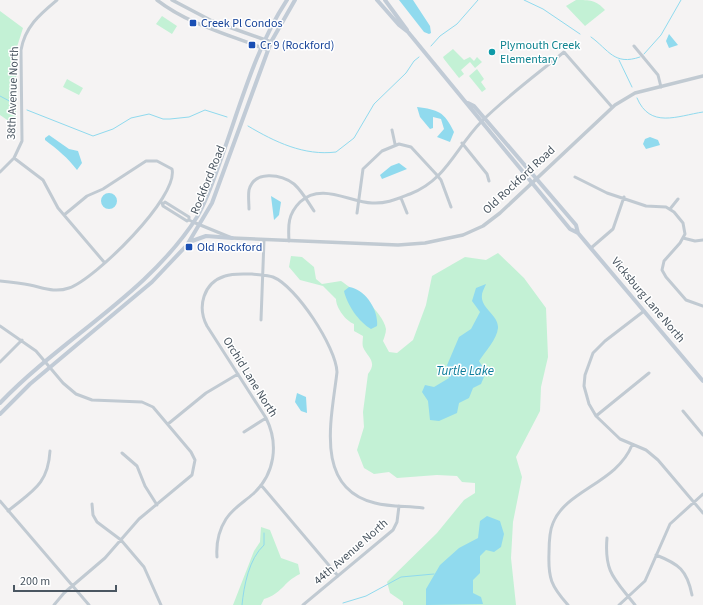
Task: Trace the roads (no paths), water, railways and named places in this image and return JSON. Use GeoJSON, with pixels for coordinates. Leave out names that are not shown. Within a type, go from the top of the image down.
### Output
{"type":"FeatureCollection","features":[{"type":"Feature","properties":{"kind":"main road","name":"Rockford Road"},"geometry":{"type":"LineString","coordinates":[[0,403],[45,361],[158,266],[173,250],[207,197],[264,39],[287,0]]}},
{"type":"Feature","properties":{"kind":"main road","name":"Rockford Road"},"geometry":{"type":"LineString","coordinates":[[0,414],[16,397],[50,367],[152,282],[187,245],[200,226],[212,203],[271,42],[295,0]]}},
{"type":"Feature","properties":{"kind":"main road","name":"Vicksburg Lane North"},"geometry":{"type":"LineString","coordinates":[[377,0],[399,25],[408,32],[468,103],[470,109],[531,183],[570,229],[578,233],[703,381]]}},
{"type":"Feature","properties":{"kind":"main road","name":"Vicksburg Lane North"},"geometry":{"type":"LineString","coordinates":[[385,0],[403,21],[408,32]]}},
{"type":"Feature","properties":{"kind":"main road","name":"Vicksburg Lane North"},"geometry":{"type":"LineString","coordinates":[[468,103],[474,106],[576,225],[578,233]]}},
{"type":"Feature","properties":{"kind":"main road"},"geometry":{"type":"LineString","coordinates":[[187,245],[194,239],[202,236],[232,238]]}},
{"type":"Feature","properties":{"kind":"street","name":"38th Avenue North"},"geometry":{"type":"LineString","coordinates":[[0,172],[14,158],[20,148],[22,134],[22,44],[31,24],[42,12],[57,0]]}},
{"type":"Feature","properties":{"kind":"street"},"geometry":{"type":"LineString","coordinates":[[157,0],[174,11],[200,24],[268,50]]}},
{"type":"Feature","properties":{"kind":"street"},"geometry":{"type":"LineString","coordinates":[[172,0],[212,21],[271,42]]}},
{"type":"Feature","properties":{"kind":"street"},"geometry":{"type":"LineString","coordinates":[[634,46],[658,75],[661,87]]}},
{"type":"Feature","properties":{"kind":"street"},"geometry":{"type":"LineString","coordinates":[[289,241],[289,217],[297,205],[312,194],[324,193],[359,201],[381,203],[401,198],[426,187],[438,177],[462,143],[481,122],[564,52],[612,107]]}},
{"type":"Feature","properties":{"kind":"street","name":"Old Rockford Road"},"geometry":{"type":"LineString","coordinates":[[162,203],[163,206],[187,221],[191,221],[232,238],[398,245],[425,243],[464,235],[492,220],[612,107],[634,94],[703,76]]}},
{"type":"Feature","properties":{"kind":"street"},"geometry":{"type":"LineString","coordinates":[[392,130],[395,144]]}},
{"type":"Feature","properties":{"kind":"street"},"geometry":{"type":"LineString","coordinates":[[462,143],[487,174],[489,181]]}},
{"type":"Feature","properties":{"kind":"street"},"geometry":{"type":"LineString","coordinates":[[357,213],[363,169],[382,151],[395,144],[403,144],[411,147],[438,177],[451,207]]}},
{"type":"Feature","properties":{"kind":"street"},"geometry":{"type":"LineString","coordinates":[[14,158],[43,180],[64,215],[104,262]]}},
{"type":"Feature","properties":{"kind":"street"},"geometry":{"type":"LineString","coordinates":[[0,281],[55,291],[76,285],[138,232],[162,203],[172,179],[173,172],[169,166],[158,161],[146,161],[103,189],[87,196],[64,215]]}},
{"type":"Feature","properties":{"kind":"street"},"geometry":{"type":"LineString","coordinates":[[249,209],[249,191],[251,185],[257,179],[265,175],[288,180],[299,189],[314,211]]}},
{"type":"Feature","properties":{"kind":"street"},"geometry":{"type":"LineString","coordinates":[[575,177],[601,191],[624,197],[646,206],[661,206],[670,209],[683,223],[685,228],[683,238],[662,265],[666,277],[681,295],[692,303],[703,306]]}},
{"type":"Feature","properties":{"kind":"street"},"geometry":{"type":"LineString","coordinates":[[591,248],[613,229],[624,197]]}},
{"type":"Feature","properties":{"kind":"street"},"geometry":{"type":"LineString","coordinates":[[401,198],[407,213]]}},
{"type":"Feature","properties":{"kind":"street"},"geometry":{"type":"LineString","coordinates":[[670,209],[678,199]]}},
{"type":"Feature","properties":{"kind":"street"},"geometry":{"type":"LineString","coordinates":[[683,238],[696,241],[703,240]]}},
{"type":"Feature","properties":{"kind":"street"},"geometry":{"type":"LineString","coordinates":[[261,320],[264,240]]}},
{"type":"Feature","properties":{"kind":"street"},"geometry":{"type":"LineString","coordinates":[[658,264],[662,265]]}},
{"type":"Feature","properties":{"kind":"street","name":"Orchid Lane North"},"geometry":{"type":"LineString","coordinates":[[217,557],[219,534],[226,519],[261,485],[270,469],[274,450],[272,432],[266,418],[207,326],[202,314],[202,307],[205,294],[214,282],[231,274],[263,275]]}},
{"type":"Feature","properties":{"kind":"street"},"geometry":{"type":"LineString","coordinates":[[263,275],[280,280],[289,289],[316,323],[334,354],[337,372],[330,449],[338,476],[350,490],[365,500],[374,503],[423,508]]}},
{"type":"Feature","properties":{"kind":"street"},"geometry":{"type":"LineString","coordinates":[[644,311],[605,341],[593,353],[585,375],[584,386],[588,404],[596,416],[620,439],[646,450],[658,460],[703,513]]}},
{"type":"Feature","properties":{"kind":"street"},"geometry":{"type":"LineString","coordinates":[[0,326],[22,340],[45,361],[63,383],[76,394],[92,400],[142,402],[153,407],[191,452],[196,465],[192,475],[189,478],[132,526],[105,558],[72,586],[54,605]]}},
{"type":"Feature","properties":{"kind":"street"},"geometry":{"type":"LineString","coordinates":[[0,362],[22,340]]}},
{"type":"Feature","properties":{"kind":"street"},"geometry":{"type":"LineString","coordinates":[[596,416],[649,372]]}},
{"type":"Feature","properties":{"kind":"street"},"geometry":{"type":"LineString","coordinates":[[168,424],[206,393],[238,374]]}},
{"type":"Feature","properties":{"kind":"street"},"geometry":{"type":"LineString","coordinates":[[682,411],[703,435]]}},
{"type":"Feature","properties":{"kind":"street"},"geometry":{"type":"LineString","coordinates":[[244,432],[266,418]]}},
{"type":"Feature","properties":{"kind":"street"},"geometry":{"type":"LineString","coordinates":[[568,605],[558,594],[550,581],[548,567],[550,536],[555,518],[563,507],[608,476],[623,461],[632,445]]}},
{"type":"Feature","properties":{"kind":"street"},"geometry":{"type":"LineString","coordinates":[[8,511],[42,482],[48,469],[50,451]]}},
{"type":"Feature","properties":{"kind":"street"},"geometry":{"type":"LineString","coordinates":[[122,453],[137,466],[145,486],[157,505]]}},
{"type":"Feature","properties":{"kind":"street"},"geometry":{"type":"LineString","coordinates":[[261,485],[338,576]]}},
{"type":"Feature","properties":{"kind":"street"},"geometry":{"type":"LineString","coordinates":[[619,605],[645,581],[670,524],[703,494]]}},
{"type":"Feature","properties":{"kind":"street"},"geometry":{"type":"LineString","coordinates":[[0,501],[89,605]]}},
{"type":"Feature","properties":{"kind":"street"},"geometry":{"type":"LineString","coordinates":[[92,504],[93,515],[97,522],[121,540],[144,567],[161,605]]}},
{"type":"Feature","properties":{"kind":"street","name":"44th Avenue North"},"geometry":{"type":"LineString","coordinates":[[302,605],[393,530],[397,522],[399,506]]}},
{"type":"Feature","properties":{"kind":"street"},"geometry":{"type":"LineString","coordinates":[[607,538],[606,559],[610,573],[635,605]]}},
{"type":"Feature","properties":{"kind":"street"},"geometry":{"type":"LineString","coordinates":[[656,555],[672,562],[682,570],[688,581],[692,595]]}},
{"type":"Feature","properties":{"kind":"water"},"geometry":{"type":"Polygon","coordinates":[[[399,0],[413,0],[430,26],[431,33],[429,34],[424,32],[399,0]]]}},
{"type":"Feature","properties":{"kind":"water"},"geometry":{"type":"Polygon","coordinates":[[[669,34],[678,45],[669,48],[666,41],[669,34]]]}},
{"type":"Feature","properties":{"kind":"water"},"geometry":{"type":"Polygon","coordinates":[[[417,107],[430,109],[440,113],[447,120],[454,132],[450,142],[437,137],[444,129],[441,119],[433,117],[433,128],[430,129],[420,117],[417,107]]]}},
{"type":"Feature","properties":{"kind":"water"},"geometry":{"type":"Polygon","coordinates":[[[49,135],[69,149],[78,151],[82,163],[77,170],[62,154],[45,140],[45,138],[49,135]]]}},
{"type":"Feature","properties":{"kind":"water"},"geometry":{"type":"Polygon","coordinates":[[[650,137],[658,140],[660,145],[646,149],[643,144],[645,139],[650,137]]]}},
{"type":"Feature","properties":{"kind":"water"},"geometry":{"type":"Polygon","coordinates":[[[399,163],[407,169],[382,179],[380,175],[391,166],[399,163]]]}},
{"type":"Feature","properties":{"kind":"water"},"geometry":{"type":"Polygon","coordinates":[[[106,193],[112,193],[117,198],[115,207],[112,209],[106,209],[101,204],[101,198],[106,193]]]}},
{"type":"Feature","properties":{"kind":"water"},"geometry":{"type":"Polygon","coordinates":[[[271,196],[281,202],[279,215],[274,220],[271,196]]]}},
{"type":"Feature","properties":{"kind":"water","name":"Turtle Lake"},"geometry":{"type":"Polygon","coordinates":[[[486,284],[482,294],[482,300],[486,308],[496,319],[498,328],[493,341],[479,361],[486,372],[481,384],[473,388],[469,398],[459,403],[457,413],[439,421],[430,420],[428,401],[422,392],[425,385],[434,387],[449,378],[445,370],[459,337],[471,329],[480,312],[472,301],[476,288],[486,284]]]}},
{"type":"Feature","properties":{"kind":"water"},"geometry":{"type":"Polygon","coordinates":[[[349,287],[360,292],[370,301],[376,313],[377,326],[371,329],[354,313],[344,291],[349,287]]]}},
{"type":"Feature","properties":{"kind":"water"},"geometry":{"type":"Polygon","coordinates":[[[297,393],[306,397],[307,413],[301,411],[295,402],[297,393]]]}},
{"type":"Feature","properties":{"kind":"water"},"geometry":{"type":"Polygon","coordinates":[[[487,516],[500,521],[504,534],[501,547],[494,552],[486,550],[480,556],[480,573],[473,580],[473,593],[481,597],[483,604],[426,605],[426,589],[440,565],[459,548],[478,538],[480,521],[487,516]]]}},
{"type":"Feature","properties":{"kind":"waterway"},"geometry":{"type":"LineString","coordinates":[[431,46],[440,36],[457,24],[478,0]]}},
{"type":"Feature","properties":{"kind":"waterway"},"geometry":{"type":"LineString","coordinates":[[524,0],[543,9],[580,34]]}},
{"type":"Feature","properties":{"kind":"waterway"},"geometry":{"type":"LineString","coordinates":[[644,54],[661,35],[681,0]]}},
{"type":"Feature","properties":{"kind":"waterway"},"geometry":{"type":"LineString","coordinates":[[591,37],[612,55],[618,58],[624,60],[640,57]]}},
{"type":"Feature","properties":{"kind":"waterway"},"geometry":{"type":"LineString","coordinates":[[248,126],[279,142],[301,150],[324,153],[336,152],[354,138],[374,104],[406,73],[414,61],[419,57]]}},
{"type":"Feature","properties":{"kind":"waterway"},"geometry":{"type":"LineString","coordinates":[[619,60],[632,87]]}},
{"type":"Feature","properties":{"kind":"waterway"},"geometry":{"type":"LineString","coordinates":[[0,96],[15,104]]}},
{"type":"Feature","properties":{"kind":"waterway"},"geometry":{"type":"LineString","coordinates":[[637,98],[649,114],[657,117],[674,118],[703,112]]}},
{"type":"Feature","properties":{"kind":"waterway"},"geometry":{"type":"LineString","coordinates":[[27,110],[93,136],[113,129],[131,118],[149,114],[163,119],[170,119],[189,117],[205,110],[227,117]]}},
{"type":"Feature","properties":{"kind":"waterway"},"geometry":{"type":"LineString","coordinates":[[242,605],[248,573],[255,557],[264,545],[264,533]]}},
{"type":"Feature","properties":{"kind":"waterway"},"geometry":{"type":"LineString","coordinates":[[343,603],[366,596],[401,577],[434,574]]}},
{"type":"Feature","properties":{"kind":"place","name":"Creek Pl Condos"},"geometry":{"type":"Point","coordinates":[193,23]}},
{"type":"Feature","properties":{"kind":"place","name":"Cr 9 (Rockford)"},"geometry":{"type":"Point","coordinates":[252,45]}},
{"type":"Feature","properties":{"kind":"place","name":"Plymouth Creek Elementary"},"geometry":{"type":"Point","coordinates":[492,52]}},
{"type":"Feature","properties":{"kind":"place","name":"Old Rockford"},"geometry":{"type":"Point","coordinates":[189,247]}}]}
